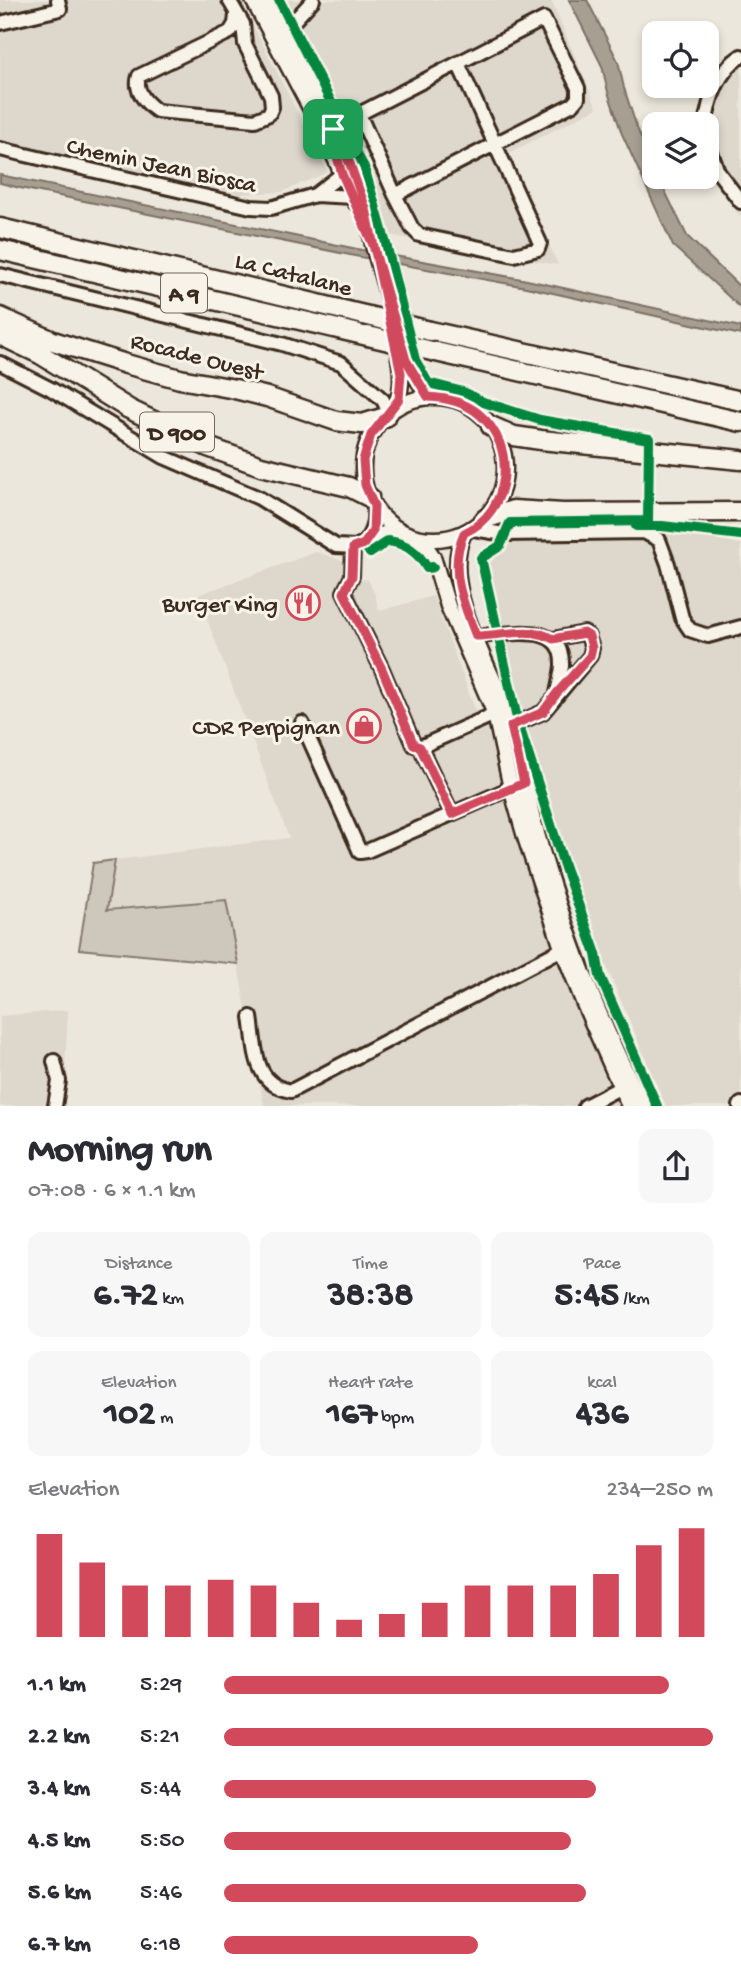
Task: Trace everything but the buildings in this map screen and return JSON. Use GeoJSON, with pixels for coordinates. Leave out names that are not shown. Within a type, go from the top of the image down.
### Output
{"type":"FeatureCollection","features":[{"type":"Feature","properties":{"kind":"highway","name":"La Catalane"},"geometry":{"type":"LineString","coordinates":[[0,228],[430,331],[741,401]]}},
{"type":"Feature","properties":{"kind":"highway","name":"La Catalane"},"geometry":{"type":"LineString","coordinates":[[0,250],[741,422]]}},
{"type":"Feature","properties":{"kind":"highway","name":"Rocade Ouest"},"geometry":{"type":"LineString","coordinates":[[0,317],[53,341],[126,364],[180,379],[246,391],[295,405],[336,421],[362,424],[389,413]]}},
{"type":"Feature","properties":{"kind":"highway","name":"D 900"},"geometry":{"type":"LineString","coordinates":[[0,335],[40,355],[129,409],[208,447],[261,466],[349,487],[371,501]]}},
{"type":"Feature","properties":{"kind":"highway"},"geometry":{"type":"LineString","coordinates":[[491,426],[514,436],[565,444],[741,460]]}},
{"type":"Feature","properties":{"kind":"highway"},"geometry":{"type":"LineString","coordinates":[[479,528],[513,510],[563,513],[741,512]]}},
{"type":"Feature","properties":{"kind":"main road"},"geometry":{"type":"LineString","coordinates":[[259,3],[279,30],[331,130],[373,245],[406,360],[428,397]]}},
{"type":"Feature","properties":{"kind":"main road"},"geometry":{"type":"LineString","coordinates":[[259,3],[302,92],[366,209],[373,245]]}},
{"type":"Feature","properties":{"kind":"main road"},"geometry":{"type":"LineString","coordinates":[[381,274],[401,373],[399,399],[371,435],[366,448],[363,474],[371,501],[402,531],[425,545],[433,556],[448,606],[480,675],[517,785],[534,824],[568,945],[594,999],[625,1085],[629,1106]]}},
{"type":"Feature","properties":{"kind":"main road"},"geometry":{"type":"LineString","coordinates":[[389,413],[410,401],[428,397],[447,398],[479,413],[491,426],[503,452],[505,473],[501,494],[456,561],[458,582],[511,726],[520,758],[517,785]]}},
{"type":"Feature","properties":{"kind":"main road"},"geometry":{"type":"LineString","coordinates":[[402,531],[429,539],[453,537],[479,528]]}},
{"type":"Feature","properties":{"kind":"main road"},"geometry":{"type":"LineString","coordinates":[[625,1085],[643,1106]]}},
{"type":"Feature","properties":{"kind":"street"},"geometry":{"type":"LineString","coordinates":[[0,23],[60,9],[58,0]]}},
{"type":"Feature","properties":{"kind":"street"},"geometry":{"type":"LineString","coordinates":[[229,0],[243,24],[245,44],[271,96],[272,107],[269,114],[255,120],[157,111],[147,104],[140,93],[137,82],[139,76],[230,32],[236,15]]}},
{"type":"Feature","properties":{"kind":"street"},"geometry":{"type":"LineString","coordinates":[[281,50],[279,30],[291,24],[313,0]]}},
{"type":"Feature","properties":{"kind":"street"},"geometry":{"type":"LineString","coordinates":[[302,92],[331,130],[544,19],[578,88],[579,98],[573,104],[395,195]]}},
{"type":"Feature","properties":{"kind":"street"},"geometry":{"type":"LineString","coordinates":[[230,32],[245,44]]}},
{"type":"Feature","properties":{"kind":"street"},"geometry":{"type":"LineString","coordinates":[[707,112],[714,89],[734,60],[741,56]]}},
{"type":"Feature","properties":{"kind":"street"},"geometry":{"type":"LineString","coordinates":[[359,114],[395,195],[412,228],[419,235],[514,255],[538,249],[540,243],[458,63]]}},
{"type":"Feature","properties":{"kind":"street","name":"Chemin Jean Biosca"},"geometry":{"type":"LineString","coordinates":[[0,149],[251,207],[271,208],[315,195],[350,179]]}},
{"type":"Feature","properties":{"kind":"street"},"geometry":{"type":"LineString","coordinates":[[719,173],[741,202]]}},
{"type":"Feature","properties":{"kind":"street","name":"Chemin Jean Biosca"},"geometry":{"type":"LineString","coordinates":[[315,195],[350,179]]}},
{"type":"Feature","properties":{"kind":"street"},"geometry":{"type":"LineString","coordinates":[[0,275],[333,359],[383,400],[389,413]]}},
{"type":"Feature","properties":{"kind":"street"},"geometry":{"type":"LineString","coordinates":[[0,363],[51,389],[164,457],[242,489],[336,546],[359,546],[380,534],[402,531]]}},
{"type":"Feature","properties":{"kind":"street"},"geometry":{"type":"LineString","coordinates":[[371,501],[373,531],[359,546],[355,577],[344,593],[382,669],[414,745],[420,747],[495,715],[509,730],[515,753],[520,758]]}},
{"type":"Feature","properties":{"kind":"street"},"geometry":{"type":"LineString","coordinates":[[479,528],[643,533],[659,540],[682,618],[691,630],[708,636],[741,627]]}},
{"type":"Feature","properties":{"kind":"street"},"geometry":{"type":"LineString","coordinates":[[460,635],[531,632],[545,634],[553,639],[561,653],[562,666],[557,693]]}},
{"type":"Feature","properties":{"kind":"street"},"geometry":{"type":"LineString","coordinates":[[480,675],[491,681],[502,718],[511,726],[543,712],[590,656],[592,648],[589,636],[584,633],[553,639]]}},
{"type":"Feature","properties":{"kind":"street"},"geometry":{"type":"LineString","coordinates":[[302,723],[360,852],[517,785]]}},
{"type":"Feature","properties":{"kind":"street"},"geometry":{"type":"LineString","coordinates":[[420,747],[452,814]]}},
{"type":"Feature","properties":{"kind":"street"},"geometry":{"type":"LineString","coordinates":[[251,1017],[261,1072],[280,1089],[291,1091],[568,945]]}},
{"type":"Feature","properties":{"kind":"street"},"geometry":{"type":"LineString","coordinates":[[54,1061],[59,1082],[55,1106]]}},
{"type":"Feature","properties":{"kind":"street"},"geometry":{"type":"LineString","coordinates":[[585,1106],[625,1085]]}},
{"type":"Feature","properties":{"kind":"shaded area"},"geometry":{"type":"Polygon","coordinates":[[[0,0],[240,0],[328,172],[282,192],[240,194],[0,141],[0,0]]]}},
{"type":"Feature","properties":{"kind":"shaded area"},"geometry":{"type":"Polygon","coordinates":[[[283,0],[551,0],[597,108],[509,153],[558,265],[389,235],[367,167],[283,0]]]}},
{"type":"Feature","properties":{"kind":"shaded area"},"geometry":{"type":"Polygon","coordinates":[[[569,0],[587,0],[618,61],[624,88],[642,140],[642,178],[622,134],[602,66],[569,0]]]}},
{"type":"Feature","properties":{"kind":"shaded area"},"geometry":{"type":"Polygon","coordinates":[[[741,45],[741,217],[719,189],[719,112],[697,112],[702,98],[719,98],[719,68],[741,45]]]}},
{"type":"Feature","properties":{"kind":"shaded area"},"geometry":{"type":"Polygon","coordinates":[[[0,175],[362,250],[527,280],[741,327],[741,335],[526,287],[360,257],[20,188],[0,183],[0,175]]]}},
{"type":"Feature","properties":{"kind":"shaded area"},"geometry":{"type":"Polygon","coordinates":[[[647,189],[664,189],[687,236],[741,288],[741,308],[673,246],[647,189]]]}},
{"type":"Feature","properties":{"kind":"shaded area"},"geometry":{"type":"Polygon","coordinates":[[[513,526],[654,526],[741,544],[741,1106],[666,1106],[606,965],[531,747],[488,568],[513,526]]]}},
{"type":"Feature","properties":{"kind":"shaded area"},"geometry":{"type":"Polygon","coordinates":[[[316,552],[344,561],[344,583],[368,579],[379,611],[433,596],[478,717],[486,716],[556,949],[609,1081],[622,1106],[264,1106],[226,901],[107,910],[115,860],[289,838],[198,595],[316,552]]]}},
{"type":"Feature","properties":{"kind":"shaded area"},"geometry":{"type":"Polygon","coordinates":[[[115,860],[107,910],[226,900],[238,964],[79,949],[93,863],[115,860]]]}},
{"type":"Feature","properties":{"kind":"shaded area"},"geometry":{"type":"Polygon","coordinates":[[[68,1010],[63,1106],[0,1106],[0,1016],[68,1010]]]}},
{"type":"Feature","properties":{"kind":"cycle path"},"geometry":{"type":"LineString","coordinates":[[279,0],[340,125],[364,167],[415,360],[428,383],[463,392],[483,402],[540,420],[649,439],[648,521],[510,523],[500,546],[481,558],[518,723],[596,954],[600,976],[657,1106]]}},
{"type":"Feature","properties":{"kind":"cycle path"},"geometry":{"type":"LineString","coordinates":[[636,526],[662,526],[741,535]]}},
{"type":"Feature","properties":{"kind":"cycle path"},"geometry":{"type":"LineString","coordinates":[[364,544],[370,553],[388,541],[400,544],[420,557],[427,568],[433,567]]}},
{"type":"Feature","properties":{"kind":"place","name":"Burger King"},"geometry":{"type":"Point","coordinates":[303,603]}},
{"type":"Feature","properties":{"kind":"place","name":"CDR Perpignan"},"geometry":{"type":"Point","coordinates":[364,726]}},
{"type":"Feature","properties":{"kind":"route"},"geometry":{"type":"LineString","coordinates":[[333,129],[329,130],[342,174],[373,245],[411,373],[428,397],[447,398],[479,413],[491,426],[503,452],[505,481],[501,494],[479,525],[464,533],[456,561],[458,582],[476,636],[531,632],[545,634],[553,639],[584,633],[589,636],[592,648],[590,656],[543,712],[511,726],[524,783],[452,814],[420,747],[414,745],[382,669],[344,593],[352,576],[353,548],[364,544],[375,523],[374,506],[363,474],[366,448],[377,426],[399,399],[401,373],[397,346],[373,245],[366,209],[358,183],[333,129]]}}]}
